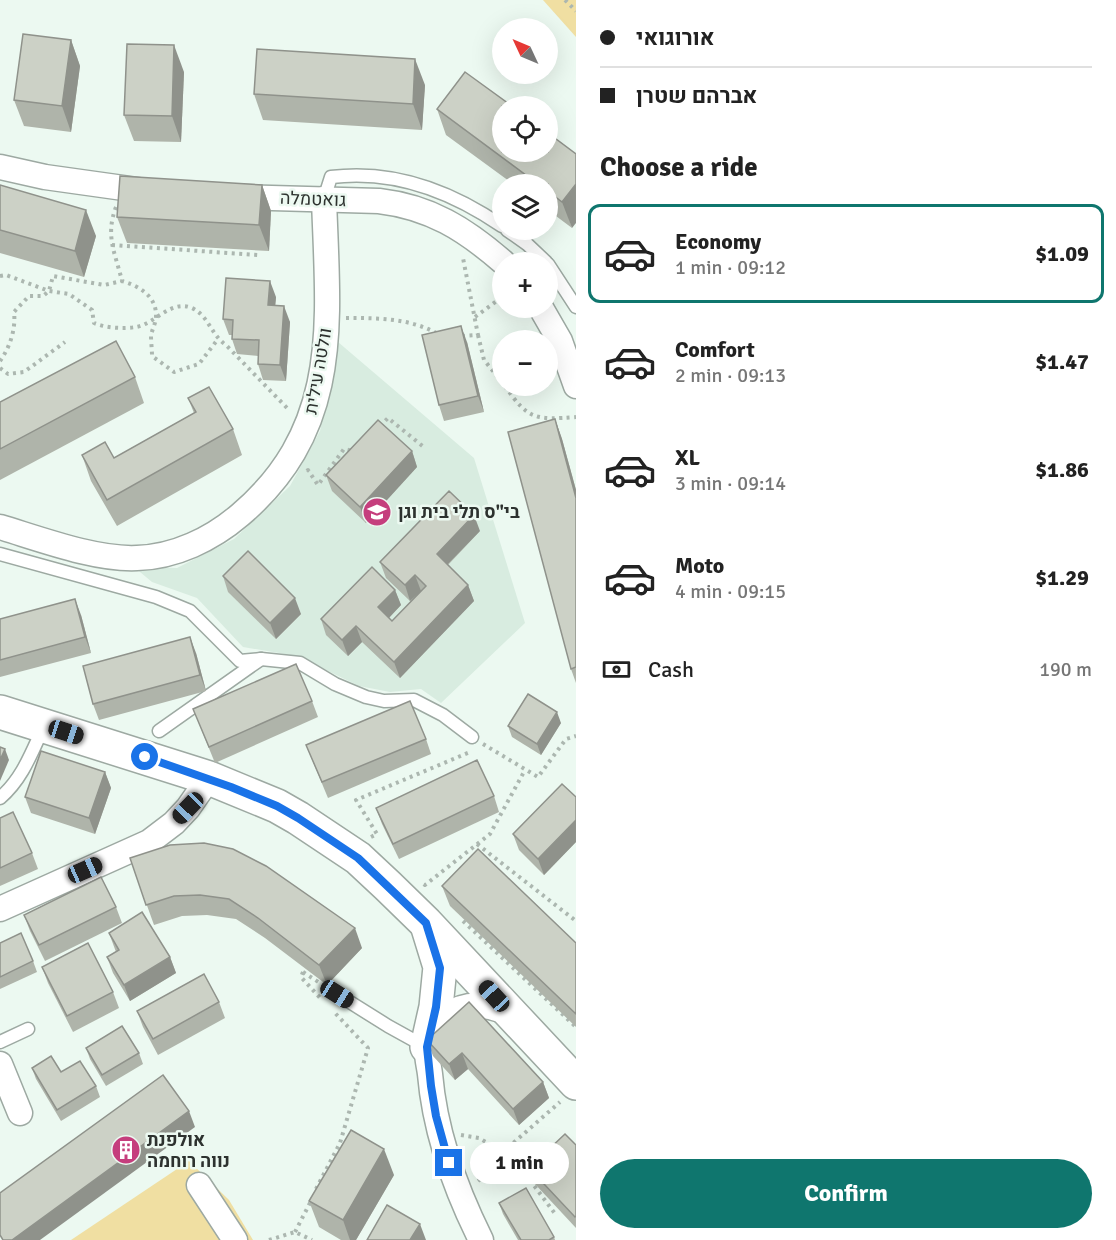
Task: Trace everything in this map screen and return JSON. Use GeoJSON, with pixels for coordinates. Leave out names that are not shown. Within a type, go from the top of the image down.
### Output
{"type":"FeatureCollection","features":[{"type":"Feature","properties":{"kind":"street"},"geometry":{"type":"LineString","coordinates":[[0,167],[45,177],[172,193]]}},
{"type":"Feature","properties":{"kind":"street","name":"גואטמלה"},"geometry":{"type":"LineString","coordinates":[[218,196],[379,201],[402,204],[457,226],[492,252]]}},
{"type":"Feature","properties":{"kind":"street","name":"וולטה עילית"},"geometry":{"type":"LineString","coordinates":[[0,527],[96,554],[136,559],[163,555],[197,544],[228,525],[253,504],[293,456],[306,429],[316,399],[323,365],[327,318],[324,199]]}},
{"type":"Feature","properties":{"kind":"street"},"geometry":{"type":"LineString","coordinates":[[547,318],[560,341],[576,386]]}},
{"type":"Feature","properties":{"kind":"street"},"geometry":{"type":"LineString","coordinates":[[0,712],[209,778],[277,806],[324,835],[358,858],[426,923],[511,1013],[572,1090]]}},
{"type":"Feature","properties":{"kind":"street"},"geometry":{"type":"LineString","coordinates":[[0,909],[149,842],[174,823],[188,808],[209,778]]}},
{"type":"Feature","properties":{"kind":"street"},"geometry":{"type":"LineString","coordinates":[[426,923],[440,968],[436,1007],[427,1047],[431,1086],[440,1132],[462,1201],[481,1240]]}},
{"type":"Feature","properties":{"kind":"street"},"geometry":{"type":"LineString","coordinates":[[427,1047],[438,1022],[460,1008],[484,1006],[511,1013]]}},
{"type":"Feature","properties":{"kind":"street"},"geometry":{"type":"LineString","coordinates":[[0,1064],[20,1113]]}},
{"type":"Feature","properties":{"kind":"street"},"geometry":{"type":"LineString","coordinates":[[199,1185],[235,1240]]}},
{"type":"Feature","properties":{"kind":"lane"},"geometry":{"type":"LineString","coordinates":[[324,199],[331,177],[357,173],[395,177],[449,195],[476,208],[492,219]]}},
{"type":"Feature","properties":{"kind":"lane"},"geometry":{"type":"LineString","coordinates":[[521,240],[535,252]]}},
{"type":"Feature","properties":{"kind":"lane"},"geometry":{"type":"LineString","coordinates":[[558,280],[576,307]]}},
{"type":"Feature","properties":{"kind":"lane"},"geometry":{"type":"LineString","coordinates":[[0,554],[156,597],[190,611],[240,661],[261,659],[300,663],[335,684],[366,696],[384,701],[414,700],[442,715],[472,737]]}},
{"type":"Feature","properties":{"kind":"lane"},"geometry":{"type":"LineString","coordinates":[[159,731],[261,659]]}},
{"type":"Feature","properties":{"kind":"lane"},"geometry":{"type":"LineString","coordinates":[[0,798],[14,786],[44,725]]}},
{"type":"Feature","properties":{"kind":"lane"},"geometry":{"type":"LineString","coordinates":[[337,994],[427,1047]]}},
{"type":"Feature","properties":{"kind":"lane"},"geometry":{"type":"LineString","coordinates":[[0,1042],[28,1029]]}},
{"type":"Feature","properties":{"kind":"path"},"geometry":{"type":"LineString","coordinates":[[565,0],[576,11]]}},
{"type":"Feature","properties":{"kind":"path"},"geometry":{"type":"LineString","coordinates":[[122,281],[112,245],[110,224],[125,188]]}},
{"type":"Feature","properties":{"kind":"path"},"geometry":{"type":"LineString","coordinates":[[457,226],[484,360],[492,370]]}},
{"type":"Feature","properties":{"kind":"path"},"geometry":{"type":"LineString","coordinates":[[112,245],[258,255]]}},
{"type":"Feature","properties":{"kind":"path"},"geometry":{"type":"LineString","coordinates":[[0,276],[6,275],[49,291],[69,294],[92,310],[94,323],[103,327],[137,327],[156,319],[173,307],[189,306],[204,315],[218,339],[267,386],[306,429]]}},
{"type":"Feature","properties":{"kind":"path"},"geometry":{"type":"LineString","coordinates":[[0,361],[6,352],[16,324],[14,312],[29,296],[43,296],[49,291],[53,276],[104,285],[122,281],[139,286],[149,296],[155,311],[156,319],[151,336],[152,356],[174,372],[199,364],[218,339]]}},
{"type":"Feature","properties":{"kind":"path"},"geometry":{"type":"LineString","coordinates":[[475,317],[492,304]]}},
{"type":"Feature","properties":{"kind":"path"},"geometry":{"type":"LineString","coordinates":[[327,318],[385,318],[426,327],[446,338]]}},
{"type":"Feature","properties":{"kind":"path"},"geometry":{"type":"LineString","coordinates":[[456,337],[478,335]]}},
{"type":"Feature","properties":{"kind":"path"},"geometry":{"type":"LineString","coordinates":[[0,368],[8,374],[24,372],[65,342]]}},
{"type":"Feature","properties":{"kind":"path"},"geometry":{"type":"LineString","coordinates":[[512,396],[520,407],[544,420],[576,417]]}},
{"type":"Feature","properties":{"kind":"path"},"geometry":{"type":"LineString","coordinates":[[372,434],[388,418],[425,448]]}},
{"type":"Feature","properties":{"kind":"path"},"geometry":{"type":"LineString","coordinates":[[311,477],[318,485],[344,449],[356,451]]}},
{"type":"Feature","properties":{"kind":"path"},"geometry":{"type":"LineString","coordinates":[[472,737],[538,777],[566,739],[576,736]]}},
{"type":"Feature","properties":{"kind":"path"},"geometry":{"type":"LineString","coordinates":[[356,800],[486,746]]}},
{"type":"Feature","properties":{"kind":"path"},"geometry":{"type":"LineString","coordinates":[[425,885],[490,834],[525,770]]}},
{"type":"Feature","properties":{"kind":"path"},"geometry":{"type":"LineString","coordinates":[[377,834],[383,844]]}},
{"type":"Feature","properties":{"kind":"path"},"geometry":{"type":"LineString","coordinates":[[477,844],[576,921]]}},
{"type":"Feature","properties":{"kind":"path"},"geometry":{"type":"LineString","coordinates":[[418,880],[432,892]]}},
{"type":"Feature","properties":{"kind":"path"},"geometry":{"type":"LineString","coordinates":[[458,916],[576,1027]]}},
{"type":"Feature","properties":{"kind":"path"},"geometry":{"type":"LineString","coordinates":[[323,1000],[301,977],[303,972],[337,994]]}},
{"type":"Feature","properties":{"kind":"path"},"geometry":{"type":"LineString","coordinates":[[295,1232],[340,1143],[368,1048],[331,1008]]}},
{"type":"Feature","properties":{"kind":"path"},"geometry":{"type":"LineString","coordinates":[[440,1132],[479,1138],[502,1152],[572,1090]]}},
{"type":"Feature","properties":{"kind":"path"},"geometry":{"type":"LineString","coordinates":[[505,1149],[556,1215]]}},
{"type":"Feature","properties":{"kind":"path"},"geometry":{"type":"LineString","coordinates":[[480,1179],[512,1156]]}},
{"type":"Feature","properties":{"kind":"path"},"geometry":{"type":"LineString","coordinates":[[269,1240],[295,1232],[312,1240]]}},
{"type":"Feature","properties":{"kind":"shaded area"},"geometry":{"type":"Polygon","coordinates":[[[543,0],[576,0],[576,37],[543,0]]]}},
{"type":"Feature","properties":{"kind":"shaded area","name":"בי\"ס תלי בית וגן"},"geometry":{"type":"Polygon","coordinates":[[[338,342],[474,458],[525,623],[441,703],[421,689],[390,692],[359,686],[297,656],[243,647],[197,598],[152,582],[134,567],[177,568],[234,539],[290,486],[320,431],[338,342]]]}},
{"type":"Feature","properties":{"kind":"shaded area"},"geometry":{"type":"Polygon","coordinates":[[[189,1161],[229,1200],[253,1240],[71,1240],[189,1161]]]}},
{"type":"Feature","properties":{"kind":"building"},"geometry":{"type":"Polygon","coordinates":[[[23,34],[71,40],[62,106],[14,100],[23,34]]]}},
{"type":"Feature","properties":{"kind":"building"},"geometry":{"type":"Polygon","coordinates":[[[127,44],[174,45],[172,116],[124,115],[127,44]]]}},
{"type":"Feature","properties":{"kind":"building"},"geometry":{"type":"Polygon","coordinates":[[[257,49],[415,59],[413,104],[254,94],[257,49]]]}},
{"type":"Feature","properties":{"kind":"building"},"geometry":{"type":"Polygon","coordinates":[[[465,72],[498,96],[492,96],[492,150],[437,109],[465,72]]]}},
{"type":"Feature","properties":{"kind":"building"},"geometry":{"type":"Polygon","coordinates":[[[558,140],[576,154],[576,184],[562,202],[558,199],[558,174],[525,174],[508,162],[558,162],[558,140]]]}},
{"type":"Feature","properties":{"kind":"building"},"geometry":{"type":"Polygon","coordinates":[[[120,176],[262,185],[259,225],[117,217],[120,176]]]}},
{"type":"Feature","properties":{"kind":"building"},"geometry":{"type":"Polygon","coordinates":[[[0,185],[86,210],[75,251],[0,230],[0,185]]]}},
{"type":"Feature","properties":{"kind":"building"},"geometry":{"type":"Polygon","coordinates":[[[226,278],[270,281],[268,305],[284,306],[280,365],[258,364],[259,340],[232,339],[233,320],[223,319],[226,278]]]}},
{"type":"Feature","properties":{"kind":"building"},"geometry":{"type":"Polygon","coordinates":[[[461,326],[478,396],[439,405],[422,335],[461,326]]]}},
{"type":"Feature","properties":{"kind":"building"},"geometry":{"type":"Polygon","coordinates":[[[116,341],[135,377],[0,449],[0,402],[116,341]]]}},
{"type":"Feature","properties":{"kind":"building"},"geometry":{"type":"Polygon","coordinates":[[[209,387],[233,429],[107,500],[82,455],[105,442],[114,458],[196,412],[188,398],[209,387]]]}},
{"type":"Feature","properties":{"kind":"building"},"geometry":{"type":"Polygon","coordinates":[[[555,419],[576,498],[576,667],[571,669],[508,432],[555,419]]]}},
{"type":"Feature","properties":{"kind":"building"},"geometry":{"type":"Polygon","coordinates":[[[378,420],[412,451],[360,507],[326,475],[378,420]]]}},
{"type":"Feature","properties":{"kind":"building"},"geometry":{"type":"Polygon","coordinates":[[[449,491],[474,515],[437,554],[468,585],[394,662],[356,626],[342,640],[321,619],[372,567],[395,590],[378,607],[392,621],[426,586],[415,575],[405,585],[380,562],[449,491]]]}},
{"type":"Feature","properties":{"kind":"building"},"geometry":{"type":"Polygon","coordinates":[[[248,551],[295,598],[270,623],[223,576],[248,551]]]}},
{"type":"Feature","properties":{"kind":"building"},"geometry":{"type":"Polygon","coordinates":[[[75,599],[85,637],[0,660],[0,619],[75,599]]]}},
{"type":"Feature","properties":{"kind":"building"},"geometry":{"type":"Polygon","coordinates":[[[190,637],[200,675],[93,704],[83,666],[190,637]]]}},
{"type":"Feature","properties":{"kind":"building"},"geometry":{"type":"Polygon","coordinates":[[[296,664],[312,701],[209,747],[193,709],[296,664]]]}},
{"type":"Feature","properties":{"kind":"building"},"geometry":{"type":"Polygon","coordinates":[[[528,694],[557,712],[537,744],[508,726],[528,694]]]}},
{"type":"Feature","properties":{"kind":"building"},"geometry":{"type":"Polygon","coordinates":[[[410,701],[426,739],[322,782],[306,745],[410,701]]]}},
{"type":"Feature","properties":{"kind":"building"},"geometry":{"type":"Polygon","coordinates":[[[0,747],[5,749],[0,760],[0,747]]]}},
{"type":"Feature","properties":{"kind":"building"},"geometry":{"type":"Polygon","coordinates":[[[41,751],[105,772],[89,818],[25,797],[41,751]]]}},
{"type":"Feature","properties":{"kind":"building"},"geometry":{"type":"Polygon","coordinates":[[[477,760],[494,796],[393,844],[376,808],[477,760]]]}},
{"type":"Feature","properties":{"kind":"building"},"geometry":{"type":"Polygon","coordinates":[[[562,784],[576,797],[576,820],[538,859],[513,834],[562,784]]]}},
{"type":"Feature","properties":{"kind":"building"},"geometry":{"type":"Polygon","coordinates":[[[13,812],[32,853],[0,868],[0,818],[13,812]]]}},
{"type":"Feature","properties":{"kind":"building"},"geometry":{"type":"Polygon","coordinates":[[[204,843],[233,849],[266,866],[355,928],[319,965],[258,918],[229,899],[200,895],[174,896],[146,905],[130,858],[170,845],[204,843]]]}},
{"type":"Feature","properties":{"kind":"building"},"geometry":{"type":"Polygon","coordinates":[[[478,849],[576,943],[576,1014],[442,886],[478,849]]]}},
{"type":"Feature","properties":{"kind":"building"},"geometry":{"type":"Polygon","coordinates":[[[101,877],[116,907],[39,945],[24,915],[101,877]]]}},
{"type":"Feature","properties":{"kind":"building"},"geometry":{"type":"Polygon","coordinates":[[[142,912],[170,957],[124,985],[107,957],[119,950],[109,933],[142,912]]]}},
{"type":"Feature","properties":{"kind":"building"},"geometry":{"type":"Polygon","coordinates":[[[21,933],[33,961],[0,977],[0,943],[21,933]]]}},
{"type":"Feature","properties":{"kind":"building"},"geometry":{"type":"Polygon","coordinates":[[[88,943],[113,992],[67,1016],[42,967],[88,943]]]}},
{"type":"Feature","properties":{"kind":"building"},"geometry":{"type":"Polygon","coordinates":[[[204,974],[219,1002],[153,1039],[137,1011],[204,974]]]}},
{"type":"Feature","properties":{"kind":"building"},"geometry":{"type":"Polygon","coordinates":[[[469,1002],[543,1082],[513,1109],[462,1053],[449,1064],[427,1040],[469,1002]]]}},
{"type":"Feature","properties":{"kind":"building"},"geometry":{"type":"Polygon","coordinates":[[[122,1026],[139,1053],[102,1075],[86,1048],[122,1026]]]}},
{"type":"Feature","properties":{"kind":"building"},"geometry":{"type":"Polygon","coordinates":[[[51,1056],[61,1072],[80,1061],[96,1086],[57,1110],[32,1068],[51,1056]]]}},
{"type":"Feature","properties":{"kind":"building","name":"אולפנת נווה רוחמה"},"geometry":{"type":"Polygon","coordinates":[[[163,1075],[189,1111],[12,1240],[3,1240],[0,1235],[0,1193],[163,1075]]]}},
{"type":"Feature","properties":{"kind":"building"},"geometry":{"type":"Polygon","coordinates":[[[351,1130],[384,1149],[343,1220],[309,1201],[351,1130]]]}},
{"type":"Feature","properties":{"kind":"building"},"geometry":{"type":"Polygon","coordinates":[[[565,1134],[576,1145],[575,1217],[529,1168],[565,1134]]]}},
{"type":"Feature","properties":{"kind":"building"},"geometry":{"type":"Polygon","coordinates":[[[526,1188],[554,1237],[549,1240],[521,1240],[499,1203],[526,1188]]]}},
{"type":"Feature","properties":{"kind":"building"},"geometry":{"type":"Polygon","coordinates":[[[387,1205],[420,1224],[410,1240],[367,1240],[387,1205]]]}},
{"type":"Feature","properties":{"kind":"place","name":"בי\"ס תלי בית וגן"},"geometry":{"type":"Point","coordinates":[377,512]}},
{"type":"Feature","properties":{"kind":"place","name":"אולפנת נווה רוחמה"},"geometry":{"type":"Point","coordinates":[126,1150]}},
{"type":"Feature","properties":{"kind":"route"},"geometry":{"type":"LineString","coordinates":[[145,757],[209,778],[277,806],[298,818],[358,858],[426,923],[440,968],[436,1007],[427,1047],[436,1116],[449,1163]]}}]}
